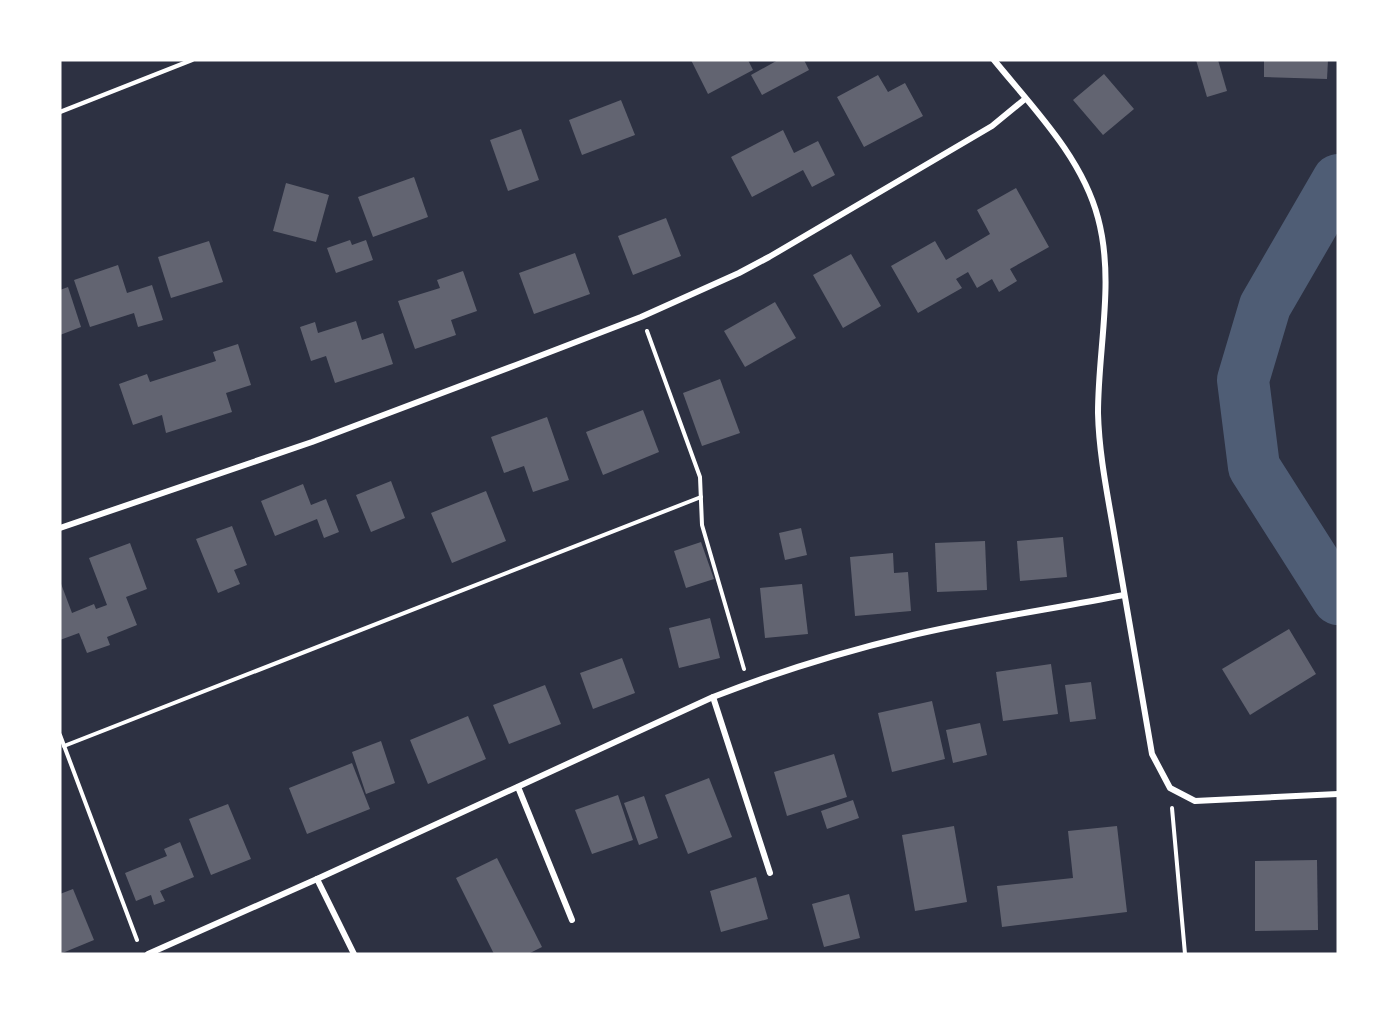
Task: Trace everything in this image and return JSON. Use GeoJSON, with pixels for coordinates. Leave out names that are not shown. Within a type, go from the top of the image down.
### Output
{"type":"FeatureCollection","features":[{"type":"Feature","properties":{"kind":"street"},"geometry":{"type":"LineString","coordinates":[[993,60],[1066,151],[1087,187],[1098,218],[1104,249],[1106,279],[1098,413],[1102,463],[1152,754],[1170,788],[1195,801],[1338,794]]}},
{"type":"Feature","properties":{"kind":"street"},"geometry":{"type":"LineString","coordinates":[[60,528],[312,442],[642,317],[769,257],[992,126],[1025,99]]}},
{"type":"Feature","properties":{"kind":"street"},"geometry":{"type":"LineString","coordinates":[[148,954],[748,683],[816,661],[910,636],[1124,595]]}},
{"type":"Feature","properties":{"kind":"street"},"geometry":{"type":"LineString","coordinates":[[713,697],[770,873]]}},
{"type":"Feature","properties":{"kind":"street"},"geometry":{"type":"LineString","coordinates":[[518,787],[572,920]]}},
{"type":"Feature","properties":{"kind":"street"},"geometry":{"type":"LineString","coordinates":[[317,879],[354,954]]}},
{"type":"Feature","properties":{"kind":"lane"},"geometry":{"type":"LineString","coordinates":[[60,112],[192,60]]}},
{"type":"Feature","properties":{"kind":"path"},"geometry":{"type":"LineString","coordinates":[[642,317],[699,477],[702,525],[748,683]]}},
{"type":"Feature","properties":{"kind":"path"},"geometry":{"type":"LineString","coordinates":[[64,746],[701,497]]}},
{"type":"Feature","properties":{"kind":"path"},"geometry":{"type":"LineString","coordinates":[[60,735],[138,943]]}},
{"type":"Feature","properties":{"kind":"path"},"geometry":{"type":"LineString","coordinates":[[1170,788],[1185,954]]}},
{"type":"Feature","properties":{"kind":"building"},"geometry":{"type":"Polygon","coordinates":[[[691,60],[748,60],[753,70],[708,94],[691,60]]]}},
{"type":"Feature","properties":{"kind":"building"},"geometry":{"type":"Polygon","coordinates":[[[778,60],[804,60],[809,70],[762,95],[751,75],[778,60]]]}},
{"type":"Feature","properties":{"kind":"building"},"geometry":{"type":"Polygon","coordinates":[[[1196,60],[1218,60],[1227,91],[1207,97],[1196,60]]]}},
{"type":"Feature","properties":{"kind":"building"},"geometry":{"type":"Polygon","coordinates":[[[1264,60],[1328,60],[1327,79],[1264,77],[1264,60]]]}},
{"type":"Feature","properties":{"kind":"building"},"geometry":{"type":"Polygon","coordinates":[[[1104,74],[1134,109],[1103,135],[1073,100],[1104,74]]]}},
{"type":"Feature","properties":{"kind":"building"},"geometry":{"type":"Polygon","coordinates":[[[878,75],[888,92],[905,83],[923,116],[864,147],[837,97],[878,75]]]}},
{"type":"Feature","properties":{"kind":"building"},"geometry":{"type":"Polygon","coordinates":[[[621,100],[635,135],[582,155],[569,120],[621,100]]]}},
{"type":"Feature","properties":{"kind":"building"},"geometry":{"type":"Polygon","coordinates":[[[521,129],[539,180],[508,191],[490,140],[521,129]]]}},
{"type":"Feature","properties":{"kind":"building"},"geometry":{"type":"Polygon","coordinates":[[[783,130],[794,153],[818,141],[835,175],[812,187],[803,170],[752,197],[731,157],[783,130]]]}},
{"type":"Feature","properties":{"kind":"building"},"geometry":{"type":"Polygon","coordinates":[[[414,177],[428,217],[373,237],[358,197],[414,177]]]}},
{"type":"Feature","properties":{"kind":"building"},"geometry":{"type":"Polygon","coordinates":[[[286,183],[329,195],[316,242],[273,231],[286,183]]]}},
{"type":"Feature","properties":{"kind":"building"},"geometry":{"type":"Polygon","coordinates":[[[1016,188],[1049,247],[1010,269],[1017,281],[999,292],[992,279],[977,288],[968,272],[956,279],[962,288],[918,313],[891,266],[935,241],[946,260],[990,234],[977,210],[1016,188]]]}},
{"type":"Feature","properties":{"kind":"building"},"geometry":{"type":"Polygon","coordinates":[[[666,218],[681,256],[633,275],[618,236],[666,218]]]}},
{"type":"Feature","properties":{"kind":"building"},"geometry":{"type":"Polygon","coordinates":[[[350,240],[352,245],[366,240],[373,260],[336,273],[327,248],[350,240]]]}},
{"type":"Feature","properties":{"kind":"building"},"geometry":{"type":"Polygon","coordinates":[[[209,241],[223,282],[171,298],[158,257],[209,241]]]}},
{"type":"Feature","properties":{"kind":"building"},"geometry":{"type":"Polygon","coordinates":[[[575,253],[590,294],[534,314],[519,273],[575,253]]]}},
{"type":"Feature","properties":{"kind":"building"},"geometry":{"type":"Polygon","coordinates":[[[851,254],[881,306],[843,328],[813,275],[851,254]]]}},
{"type":"Feature","properties":{"kind":"building"},"geometry":{"type":"Polygon","coordinates":[[[118,265],[127,293],[152,285],[163,320],[138,327],[134,313],[90,327],[74,280],[118,265]]]}},
{"type":"Feature","properties":{"kind":"building"},"geometry":{"type":"Polygon","coordinates":[[[463,271],[477,311],[451,320],[456,335],[415,349],[398,301],[440,288],[437,280],[463,271]]]}},
{"type":"Feature","properties":{"kind":"building"},"geometry":{"type":"Polygon","coordinates":[[[68,287],[81,327],[60,335],[60,290],[68,287]]]}},
{"type":"Feature","properties":{"kind":"building"},"geometry":{"type":"Polygon","coordinates":[[[775,302],[796,338],[745,367],[724,331],[775,302]]]}},
{"type":"Feature","properties":{"kind":"building"},"geometry":{"type":"Polygon","coordinates":[[[356,321],[362,340],[383,333],[393,364],[335,383],[326,356],[311,361],[300,327],[315,322],[318,333],[356,321]]]}},
{"type":"Feature","properties":{"kind":"building"},"geometry":{"type":"Polygon","coordinates":[[[238,344],[251,385],[226,393],[232,412],[166,433],[162,415],[133,425],[119,384],[147,374],[150,382],[216,361],[213,352],[238,344]]]}},
{"type":"Feature","properties":{"kind":"building"},"geometry":{"type":"Polygon","coordinates":[[[720,379],[740,433],[702,446],[683,393],[720,379]]]}},
{"type":"Feature","properties":{"kind":"building"},"geometry":{"type":"Polygon","coordinates":[[[643,410],[659,452],[603,475],[586,432],[643,410]]]}},
{"type":"Feature","properties":{"kind":"building"},"geometry":{"type":"Polygon","coordinates":[[[547,417],[569,480],[533,492],[524,466],[504,473],[491,437],[547,417]]]}},
{"type":"Feature","properties":{"kind":"building"},"geometry":{"type":"Polygon","coordinates":[[[391,481],[405,518],[371,532],[356,495],[391,481]]]}},
{"type":"Feature","properties":{"kind":"building"},"geometry":{"type":"Polygon","coordinates":[[[303,484],[311,505],[326,499],[339,532],[324,538],[317,519],[275,536],[261,501],[303,484]]]}},
{"type":"Feature","properties":{"kind":"building"},"geometry":{"type":"Polygon","coordinates":[[[486,491],[506,541],[452,563],[431,513],[486,491]]]}},
{"type":"Feature","properties":{"kind":"building"},"geometry":{"type":"Polygon","coordinates":[[[232,526],[247,565],[234,570],[240,584],[218,593],[196,539],[232,526]]]}},
{"type":"Feature","properties":{"kind":"building"},"geometry":{"type":"Polygon","coordinates":[[[801,528],[807,555],[785,560],[779,533],[801,528]]]}},
{"type":"Feature","properties":{"kind":"building"},"geometry":{"type":"Polygon","coordinates":[[[1063,537],[1067,577],[1020,581],[1017,541],[1063,537]]]}},
{"type":"Feature","properties":{"kind":"building"},"geometry":{"type":"Polygon","coordinates":[[[985,541],[987,590],[937,592],[935,543],[985,541]]]}},
{"type":"Feature","properties":{"kind":"building"},"geometry":{"type":"Polygon","coordinates":[[[701,542],[714,579],[686,588],[674,551],[701,542]]]}},
{"type":"Feature","properties":{"kind":"building"},"geometry":{"type":"Polygon","coordinates":[[[130,543],[147,589],[126,597],[137,625],[107,637],[110,645],[87,653],[79,633],[60,640],[60,581],[72,613],[94,604],[96,609],[107,605],[89,558],[130,543]]]}},
{"type":"Feature","properties":{"kind":"building"},"geometry":{"type":"Polygon","coordinates":[[[893,553],[894,573],[908,572],[911,611],[855,616],[850,557],[893,553]]]}},
{"type":"Feature","properties":{"kind":"building"},"geometry":{"type":"Polygon","coordinates":[[[802,584],[808,634],[765,638],[760,588],[802,584]]]}},
{"type":"Feature","properties":{"kind":"building"},"geometry":{"type":"Polygon","coordinates":[[[710,618],[720,658],[679,668],[669,628],[710,618]]]}},
{"type":"Feature","properties":{"kind":"building"},"geometry":{"type":"Polygon","coordinates":[[[1289,629],[1316,674],[1250,715],[1222,669],[1289,629]]]}},
{"type":"Feature","properties":{"kind":"building"},"geometry":{"type":"Polygon","coordinates":[[[622,658],[635,693],[593,709],[580,673],[622,658]]]}},
{"type":"Feature","properties":{"kind":"building"},"geometry":{"type":"Polygon","coordinates":[[[1051,664],[1058,714],[1003,721],[996,672],[1051,664]]]}},
{"type":"Feature","properties":{"kind":"building"},"geometry":{"type":"Polygon","coordinates":[[[1091,682],[1096,719],[1070,722],[1065,685],[1091,682]]]}},
{"type":"Feature","properties":{"kind":"building"},"geometry":{"type":"Polygon","coordinates":[[[545,685],[561,724],[509,744],[493,705],[545,685]]]}},
{"type":"Feature","properties":{"kind":"building"},"geometry":{"type":"Polygon","coordinates":[[[932,701],[945,759],[892,772],[878,713],[932,701]]]}},
{"type":"Feature","properties":{"kind":"building"},"geometry":{"type":"Polygon","coordinates":[[[468,716],[486,759],[428,784],[410,740],[468,716]]]}},
{"type":"Feature","properties":{"kind":"building"},"geometry":{"type":"Polygon","coordinates":[[[980,723],[987,755],[953,763],[946,730],[980,723]]]}},
{"type":"Feature","properties":{"kind":"building"},"geometry":{"type":"Polygon","coordinates":[[[381,741],[395,783],[366,794],[352,752],[381,741]]]}},
{"type":"Feature","properties":{"kind":"building"},"geometry":{"type":"Polygon","coordinates":[[[834,754],[847,797],[787,816],[774,772],[834,754]]]}},
{"type":"Feature","properties":{"kind":"building"},"geometry":{"type":"Polygon","coordinates":[[[352,763],[370,809],[307,834],[289,788],[352,763]]]}},
{"type":"Feature","properties":{"kind":"building"},"geometry":{"type":"Polygon","coordinates":[[[709,778],[732,837],[688,854],[665,795],[709,778]]]}},
{"type":"Feature","properties":{"kind":"building"},"geometry":{"type":"Polygon","coordinates":[[[618,795],[633,840],[592,854],[575,810],[618,795]]]}},
{"type":"Feature","properties":{"kind":"building"},"geometry":{"type":"Polygon","coordinates":[[[644,796],[658,838],[639,845],[624,803],[644,796]]]}},
{"type":"Feature","properties":{"kind":"building"},"geometry":{"type":"Polygon","coordinates":[[[853,800],[859,818],[827,829],[821,811],[853,800]]]}},
{"type":"Feature","properties":{"kind":"building"},"geometry":{"type":"Polygon","coordinates":[[[228,804],[251,859],[211,875],[189,819],[228,804]]]}},
{"type":"Feature","properties":{"kind":"building"},"geometry":{"type":"Polygon","coordinates":[[[954,826],[967,902],[915,911],[902,835],[954,826]]]}},
{"type":"Feature","properties":{"kind":"building"},"geometry":{"type":"Polygon","coordinates":[[[1117,826],[1127,912],[1002,927],[997,886],[1073,878],[1068,831],[1117,826]]]}},
{"type":"Feature","properties":{"kind":"building"},"geometry":{"type":"Polygon","coordinates":[[[180,842],[194,877],[160,891],[165,901],[154,905],[151,895],[136,901],[125,873],[167,856],[164,849],[180,842]]]}},
{"type":"Feature","properties":{"kind":"building"},"geometry":{"type":"Polygon","coordinates":[[[497,858],[542,947],[528,954],[494,954],[456,878],[497,858]]]}},
{"type":"Feature","properties":{"kind":"building"},"geometry":{"type":"Polygon","coordinates":[[[1317,860],[1318,930],[1255,931],[1255,861],[1317,860]]]}},
{"type":"Feature","properties":{"kind":"building"},"geometry":{"type":"Polygon","coordinates":[[[756,877],[768,919],[721,932],[710,891],[756,877]]]}},
{"type":"Feature","properties":{"kind":"building"},"geometry":{"type":"Polygon","coordinates":[[[73,889],[94,940],[60,954],[60,894],[73,889]]]}},
{"type":"Feature","properties":{"kind":"building"},"geometry":{"type":"Polygon","coordinates":[[[849,894],[860,938],[824,947],[812,904],[849,894]]]}},
{"type":"Feature","properties":{"kind":"waterway"},"geometry":{"type":"LineString","coordinates":[[1338,180],[1265,306],[1243,380],[1254,467],[1338,599]]}}]}
